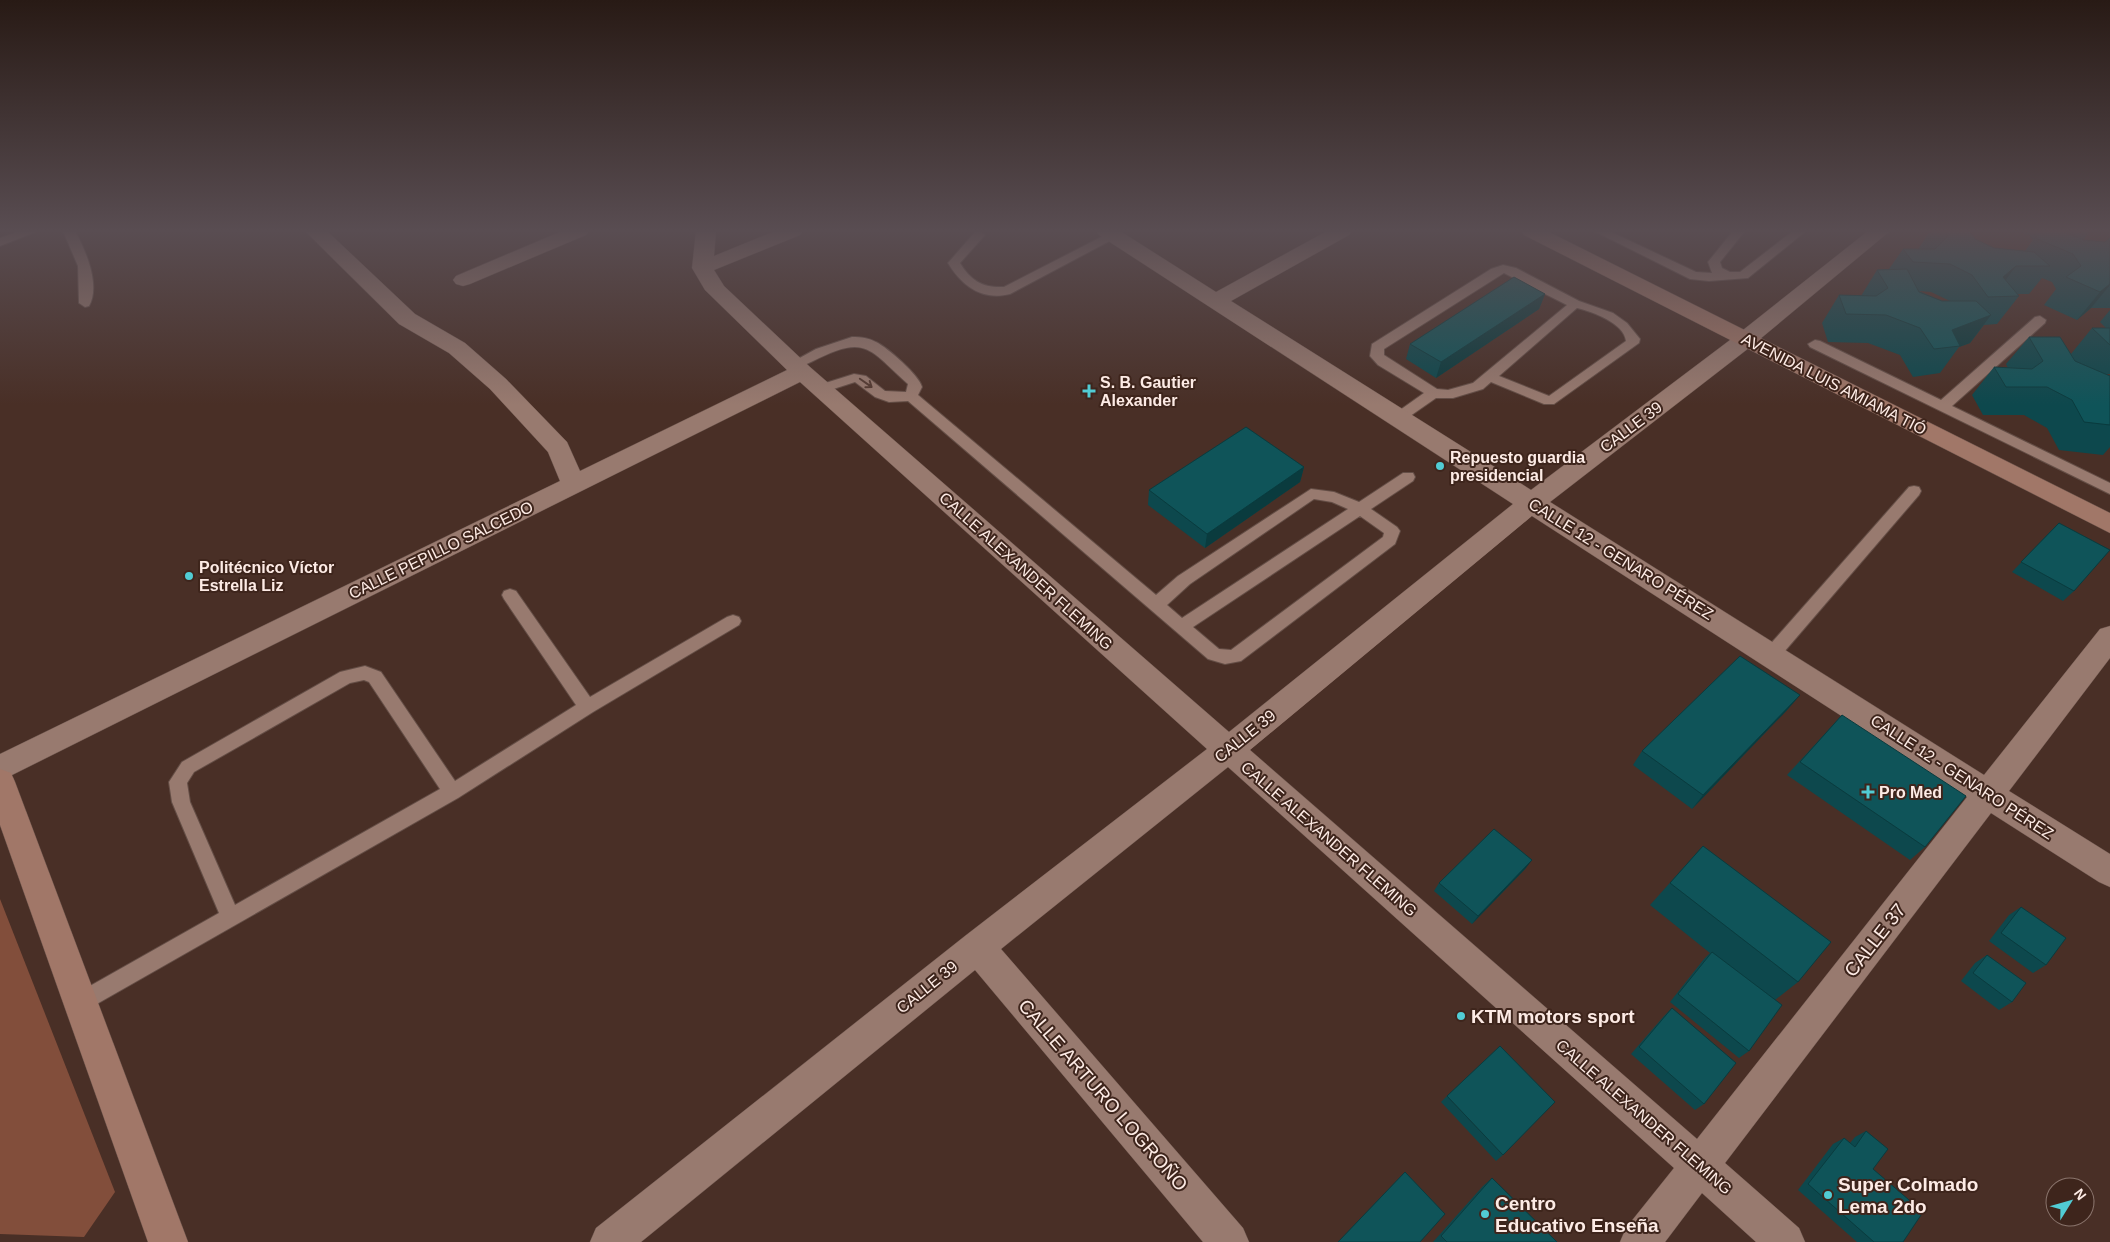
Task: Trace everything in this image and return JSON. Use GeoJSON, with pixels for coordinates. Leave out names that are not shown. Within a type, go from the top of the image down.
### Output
{"type":"FeatureCollection","features":[{"type":"Feature","properties":{"kind":"main road","name":"AVENIDA LUIS AMIAMA TIÓ"},"geometry":{"type":"LineString","coordinates":[[1646,289],[2110,523]]}},
{"type":"Feature","properties":{"kind":"main road"},"geometry":{"type":"LineString","coordinates":[[0,782],[168,1242]]}},
{"type":"Feature","properties":{"kind":"street"},"geometry":{"type":"LineString","coordinates":[[376,289],[407,318],[457,348],[498,384],[558,448],[574,484]]}},
{"type":"Feature","properties":{"kind":"street","name":"CALLE ALEXANDER FLEMING"},"geometry":{"type":"LineString","coordinates":[[715,289],[806,375],[1785,1242]]}},
{"type":"Feature","properties":{"kind":"street","name":"CALLE 12 - GENARO PÉREZ"},"geometry":{"type":"LineString","coordinates":[[1197,289],[1531,503],[1772,654],[2110,872]]}},
{"type":"Feature","properties":{"kind":"street"},"geometry":{"type":"LineString","coordinates":[[1215,301],[1237,289]]}},
{"type":"Feature","properties":{"kind":"street","name":"CALLE 39"},"geometry":{"type":"LineString","coordinates":[[610,1242],[976,947],[1228,750],[1531,503],[1746,339],[1808,289]]}},
{"type":"Feature","properties":{"kind":"street","name":"CALLE PEPILLO SALCEDO"},"geometry":{"type":"LineString","coordinates":[[0,768],[574,484],[806,375]]}},
{"type":"Feature","properties":{"kind":"street","name":"CALLE 37"},"geometry":{"type":"LineString","coordinates":[[1640,1242],[2110,637]]}},
{"type":"Feature","properties":{"kind":"street","name":"CALLE ARTURO LOGROÑO"},"geometry":{"type":"LineString","coordinates":[[976,947],[1229,1242]]}},
{"type":"Feature","properties":{"kind":"lane"},"geometry":{"type":"LineString","coordinates":[[85,303],[86,289]]}},
{"type":"Feature","properties":{"kind":"lane"},"geometry":{"type":"LineString","coordinates":[[979,289],[991,292],[1010,289]]}},
{"type":"Feature","properties":{"kind":"lane"},"geometry":{"type":"LineString","coordinates":[[1468,289],[1377,347],[1377,356],[1382,362],[1434,393],[1448,396],[1461,393],[1478,386],[1490,377],[1575,304]]}},
{"type":"Feature","properties":{"kind":"lane"},"geometry":{"type":"LineString","coordinates":[[1490,377],[1549,401],[1632,344],[1633,340],[1625,328],[1595,309],[1575,304],[1546,289]]}},
{"type":"Feature","properties":{"kind":"lane"},"geometry":{"type":"LineString","coordinates":[[1943,406],[2040,320]]}},
{"type":"Feature","properties":{"kind":"lane"},"geometry":{"type":"LineString","coordinates":[[806,375],[846,341],[860,340],[870,344],[914,382],[915,388],[911,396]]}},
{"type":"Feature","properties":{"kind":"lane"},"geometry":{"type":"LineString","coordinates":[[1815,344],[2110,489]]}},
{"type":"Feature","properties":{"kind":"lane"},"geometry":{"type":"LineString","coordinates":[[806,375],[861,378],[880,394],[889,397],[911,396],[1214,654],[1224,657],[1235,656],[1390,540],[1392,531],[1360,508],[1334,496],[1311,494],[1184,580],[1157,604]]}},
{"type":"Feature","properties":{"kind":"lane"},"geometry":{"type":"LineString","coordinates":[[1398,418],[1434,393]]}},
{"type":"Feature","properties":{"kind":"lane"},"geometry":{"type":"LineString","coordinates":[[1182,626],[1408,477]]}},
{"type":"Feature","properties":{"kind":"lane"},"geometry":{"type":"LineString","coordinates":[[1772,654],[1914,491]]}},
{"type":"Feature","properties":{"kind":"lane"},"geometry":{"type":"LineString","coordinates":[[510,595],[587,707]]}},
{"type":"Feature","properties":{"kind":"lane"},"geometry":{"type":"LineString","coordinates":[[81,1002],[452,792],[587,707],[732,621]]}},
{"type":"Feature","properties":{"kind":"lane"},"geometry":{"type":"LineString","coordinates":[[231,918],[181,802],[178,782],[188,767],[346,677],[365,673],[375,677],[452,792]]}},
{"type":"Feature","properties":{"kind":"shaded area"},"geometry":{"type":"Polygon","coordinates":[[[0,899],[115,1192],[84,1237],[0,1234],[0,899]]]}},
{"type":"Feature","properties":{"kind":"building"},"geometry":{"type":"Polygon","coordinates":[[[1495,289],[1536,289],[1545,294],[1441,362],[1410,344],[1495,289]]]}},
{"type":"Feature","properties":{"kind":"building"},"geometry":{"type":"Polygon","coordinates":[[[1887,289],[1917,289],[1919,292],[1942,301],[1976,301],[1991,315],[1952,330],[1960,346],[1934,349],[1920,328],[1886,315],[1846,314],[1839,295],[1876,296],[1887,289]]]}},
{"type":"Feature","properties":{"kind":"building"},"geometry":{"type":"Polygon","coordinates":[[[1982,289],[2013,289],[2019,296],[1988,297],[1982,289]]]}},
{"type":"Feature","properties":{"kind":"building"},"geometry":{"type":"Polygon","coordinates":[[[2093,289],[2104,289],[2100,292],[2093,289]]]}},
{"type":"Feature","properties":{"kind":"building"},"geometry":{"type":"Polygon","coordinates":[[[2092,328],[2110,328],[2110,345],[2092,328]]]}},
{"type":"Feature","properties":{"kind":"building"},"geometry":{"type":"Polygon","coordinates":[[[2029,337],[2060,337],[2075,361],[2110,376],[2110,425],[2084,422],[2072,400],[2047,387],[2006,387],[1994,367],[2032,369],[2043,361],[2029,337]]]}},
{"type":"Feature","properties":{"kind":"building"},"geometry":{"type":"Polygon","coordinates":[[[1246,427],[1304,467],[1207,534],[1149,490],[1246,427]]]}},
{"type":"Feature","properties":{"kind":"building"},"geometry":{"type":"Polygon","coordinates":[[[2059,523],[2110,550],[2074,591],[2021,562],[2059,523]]]}},
{"type":"Feature","properties":{"kind":"building"},"geometry":{"type":"Polygon","coordinates":[[[1740,656],[1800,695],[1703,795],[1642,751],[1740,656]]]}},
{"type":"Feature","properties":{"kind":"building","name":"Pro Med"},"geometry":{"type":"Polygon","coordinates":[[[1842,715],[1966,796],[1925,847],[1800,762],[1842,715]]]}},
{"type":"Feature","properties":{"kind":"building"},"geometry":{"type":"Polygon","coordinates":[[[1494,829],[1532,860],[1478,916],[1439,883],[1494,829]]]}},
{"type":"Feature","properties":{"kind":"building"},"geometry":{"type":"Polygon","coordinates":[[[1703,846],[1831,942],[1798,982],[1670,883],[1703,846]]]}},
{"type":"Feature","properties":{"kind":"building"},"geometry":{"type":"Polygon","coordinates":[[[2021,907],[2066,938],[2046,965],[2001,933],[2021,907]]]}},
{"type":"Feature","properties":{"kind":"building"},"geometry":{"type":"Polygon","coordinates":[[[1712,952],[1782,1005],[1749,1051],[1678,994],[1712,952]]]}},
{"type":"Feature","properties":{"kind":"building"},"geometry":{"type":"Polygon","coordinates":[[[1987,955],[2026,983],[2012,1002],[1973,973],[1987,955]]]}},
{"type":"Feature","properties":{"kind":"building"},"geometry":{"type":"Polygon","coordinates":[[[1672,1008],[1736,1063],[1704,1104],[1639,1047],[1672,1008]]]}},
{"type":"Feature","properties":{"kind":"building"},"geometry":{"type":"Polygon","coordinates":[[[1500,1046],[1555,1102],[1503,1155],[1447,1096],[1500,1046]]]}},
{"type":"Feature","properties":{"kind":"building"},"geometry":{"type":"Polygon","coordinates":[[[1866,1131],[1888,1149],[1873,1169],[1923,1212],[1903,1242],[1874,1242],[1808,1184],[1844,1138],[1855,1147],[1866,1131]]]}},
{"type":"Feature","properties":{"kind":"building"},"geometry":{"type":"Polygon","coordinates":[[[1405,1172],[1445,1214],[1420,1242],[1338,1242],[1405,1172]]]}},
{"type":"Feature","properties":{"kind":"building","name":"Centro Educativo Enseña"},"geometry":{"type":"Polygon","coordinates":[[[1492,1178],[1557,1242],[1447,1242],[1441,1236],[1492,1178]]]}},
{"type":"Feature","properties":{"kind":"place","name":"S. B. Gautier Alexander"},"geometry":{"type":"Point","coordinates":[1089,391]}},
{"type":"Feature","properties":{"kind":"place","name":"Repuesto guardia presidencial"},"geometry":{"type":"Point","coordinates":[1440,466]}},
{"type":"Feature","properties":{"kind":"place","name":"Politécnico Víctor Estrella Liz"},"geometry":{"type":"Point","coordinates":[189,576]}},
{"type":"Feature","properties":{"kind":"place","name":"Pro Med"},"geometry":{"type":"Point","coordinates":[1868,792]}},
{"type":"Feature","properties":{"kind":"place","name":"KTM motors sport"},"geometry":{"type":"Point","coordinates":[1461,1016]}},
{"type":"Feature","properties":{"kind":"place","name":"Super Colmado Lema 2do"},"geometry":{"type":"Point","coordinates":[1828,1195]}},
{"type":"Feature","properties":{"kind":"place","name":"Centro Educativo Enseña"},"geometry":{"type":"Point","coordinates":[1485,1214]}}]}
